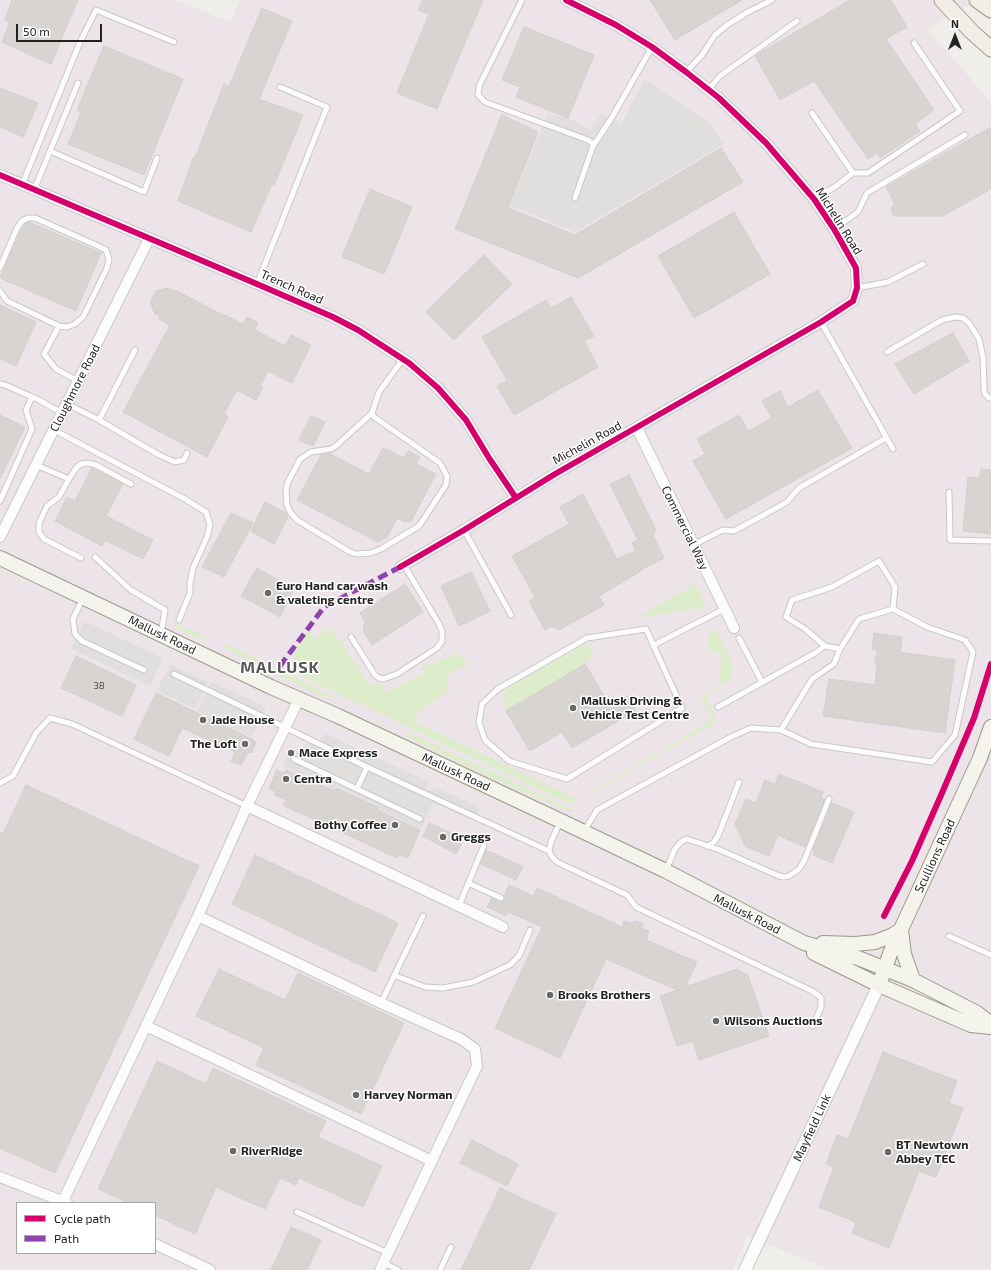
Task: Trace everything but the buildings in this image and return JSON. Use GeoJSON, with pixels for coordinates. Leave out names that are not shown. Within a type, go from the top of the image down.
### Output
{"type":"FeatureCollection","features":[{"type":"Feature","properties":{"kind":"main road"},"geometry":{"type":"LineString","coordinates":[[942,0],[972,32],[991,49]]}},
{"type":"Feature","properties":{"kind":"main road"},"geometry":{"type":"LineString","coordinates":[[977,0],[991,10]]}},
{"type":"Feature","properties":{"kind":"main road","name":"Mallusk Road"},"geometry":{"type":"LineString","coordinates":[[0,558],[666,871],[804,943],[858,958],[913,980],[977,1013],[991,1024]]}},
{"type":"Feature","properties":{"kind":"main road","name":"Scullions Road"},"geometry":{"type":"LineString","coordinates":[[879,985],[901,930],[980,758],[991,727]]}},
{"type":"Feature","properties":{"kind":"main road"},"geometry":{"type":"LineString","coordinates":[[804,943],[869,943],[891,936],[901,930],[904,954],[913,980]]}},
{"type":"Feature","properties":{"kind":"main road"},"geometry":{"type":"LineString","coordinates":[[804,943],[815,953],[879,985],[971,1025],[991,1027]]}},
{"type":"Feature","properties":{"kind":"street","name":"Michelin Road"},"geometry":{"type":"LineString","coordinates":[[402,566],[555,474],[821,322],[852,301],[857,288],[856,268],[834,229],[814,199],[766,143],[709,89],[652,47],[578,2],[566,0]]}},
{"type":"Feature","properties":{"kind":"street","name":"Trench Road"},"geometry":{"type":"LineString","coordinates":[[0,175],[333,317],[358,330],[403,360],[438,388],[466,420],[516,498]]}},
{"type":"Feature","properties":{"kind":"street","name":"Cloughmore Road"},"geometry":{"type":"LineString","coordinates":[[0,537],[149,239]]}},
{"type":"Feature","properties":{"kind":"street","name":"Commercial Way"},"geometry":{"type":"LineString","coordinates":[[637,428],[734,628]]}},
{"type":"Feature","properties":{"kind":"street"},"geometry":{"type":"LineString","coordinates":[[0,1177],[65,1202],[198,916],[247,806],[298,699]]}},
{"type":"Feature","properties":{"kind":"street"},"geometry":{"type":"LineString","coordinates":[[247,806],[503,927]]}},
{"type":"Feature","properties":{"kind":"street"},"geometry":{"type":"LineString","coordinates":[[198,916],[381,1003],[461,1039],[475,1049],[477,1066],[384,1262]]}},
{"type":"Feature","properties":{"kind":"street","name":"Mayfield Link"},"geometry":{"type":"LineString","coordinates":[[745,1270],[879,985]]}},
{"type":"Feature","properties":{"kind":"street"},"geometry":{"type":"LineString","coordinates":[[146,1026],[432,1162]]}},
{"type":"Feature","properties":{"kind":"street"},"geometry":{"type":"LineString","coordinates":[[156,1244],[210,1270]]}},
{"type":"Feature","properties":{"kind":"lane"},"geometry":{"type":"LineString","coordinates":[[522,0],[479,86],[478,95],[485,102],[588,140],[593,146]]}},
{"type":"Feature","properties":{"kind":"lane"},"geometry":{"type":"LineString","coordinates":[[686,72],[702,55],[715,35],[727,25],[748,12],[772,0]]}},
{"type":"Feature","properties":{"kind":"lane"},"geometry":{"type":"LineString","coordinates":[[22,185],[80,42],[96,10],[174,42]]}},
{"type":"Feature","properties":{"kind":"lane"},"geometry":{"type":"LineString","coordinates":[[709,89],[720,76],[797,22]]}},
{"type":"Feature","properties":{"kind":"lane"},"geometry":{"type":"LineString","coordinates":[[814,199],[836,186],[853,173],[868,173],[960,111],[914,43]]}},
{"type":"Feature","properties":{"kind":"lane"},"geometry":{"type":"LineString","coordinates":[[576,198],[593,146],[611,119],[652,47]]}},
{"type":"Feature","properties":{"kind":"lane"},"geometry":{"type":"LineString","coordinates":[[34,190],[78,84]]}},
{"type":"Feature","properties":{"kind":"lane"},"geometry":{"type":"LineString","coordinates":[[256,284],[327,107],[280,87]]}},
{"type":"Feature","properties":{"kind":"lane"},"geometry":{"type":"LineString","coordinates":[[812,112],[853,173]]}},
{"type":"Feature","properties":{"kind":"lane"},"geometry":{"type":"LineString","coordinates":[[834,229],[858,212],[867,193],[965,135]]}},
{"type":"Feature","properties":{"kind":"lane"},"geometry":{"type":"LineString","coordinates":[[50,151],[144,192],[157,158]]}},
{"type":"Feature","properties":{"kind":"lane"},"geometry":{"type":"LineString","coordinates":[[0,268],[22,220],[28,218],[35,218],[106,250],[109,259],[107,268],[83,317],[75,324],[67,327],[59,326],[7,301],[0,291]]}},
{"type":"Feature","properties":{"kind":"lane"},"geometry":{"type":"LineString","coordinates":[[857,288],[888,282],[923,264]]}},
{"type":"Feature","properties":{"kind":"lane"},"geometry":{"type":"LineString","coordinates":[[887,352],[942,320],[955,317],[963,318],[969,323],[979,339],[983,357],[984,390],[989,398],[991,398]]}},
{"type":"Feature","properties":{"kind":"lane"},"geometry":{"type":"LineString","coordinates":[[821,322],[893,449]]}},
{"type":"Feature","properties":{"kind":"lane"},"geometry":{"type":"LineString","coordinates":[[59,326],[44,354],[56,369],[78,381]]}},
{"type":"Feature","properties":{"kind":"lane"},"geometry":{"type":"LineString","coordinates":[[99,420],[135,350]]}},
{"type":"Feature","properties":{"kind":"lane"},"geometry":{"type":"LineString","coordinates":[[372,413],[374,417],[440,463],[447,476],[446,485],[419,526],[381,549],[371,553],[356,554],[350,552],[297,520],[290,512],[287,505],[286,489],[300,459],[304,455],[311,452],[331,449],[372,413],[379,392],[403,360]]}},
{"type":"Feature","properties":{"kind":"lane"},"geometry":{"type":"LineString","coordinates":[[0,384],[32,397],[62,413]]}},
{"type":"Feature","properties":{"kind":"lane"},"geometry":{"type":"LineString","coordinates":[[0,501],[32,429],[26,410],[32,397]]}},
{"type":"Feature","properties":{"kind":"lane"},"geometry":{"type":"LineString","coordinates":[[67,404],[99,420],[159,455],[175,462],[184,460],[187,453]]}},
{"type":"Feature","properties":{"kind":"lane"},"geometry":{"type":"LineString","coordinates":[[54,430],[185,499],[206,512],[210,525],[207,537],[193,568],[190,593],[179,620]]}},
{"type":"Feature","properties":{"kind":"lane"},"geometry":{"type":"LineString","coordinates":[[693,545],[723,530],[734,531],[760,517],[787,502],[799,488],[886,438]]}},
{"type":"Feature","properties":{"kind":"lane"},"geometry":{"type":"LineString","coordinates":[[81,558],[44,539],[39,532],[39,523],[47,506],[59,497],[76,468],[81,464],[88,463],[96,465],[131,484]]}},
{"type":"Feature","properties":{"kind":"lane"},"geometry":{"type":"LineString","coordinates":[[36,464],[69,479]]}},
{"type":"Feature","properties":{"kind":"lane"},"geometry":{"type":"LineString","coordinates":[[949,492],[950,540],[991,541]]}},
{"type":"Feature","properties":{"kind":"lane"},"geometry":{"type":"LineString","coordinates":[[464,530],[511,615]]}},
{"type":"Feature","properties":{"kind":"lane"},"geometry":{"type":"LineString","coordinates":[[95,556],[131,590],[165,610],[160,634]]}},
{"type":"Feature","properties":{"kind":"lane"},"geometry":{"type":"LineString","coordinates":[[840,648],[825,646],[806,629],[786,617],[792,600],[832,587],[879,561],[895,587],[893,608]]}},
{"type":"Feature","properties":{"kind":"lane"},"geometry":{"type":"LineString","coordinates":[[351,637],[375,675],[383,679],[397,674],[437,648],[442,641],[442,631],[402,566]]}},
{"type":"Feature","properties":{"kind":"lane"},"geometry":{"type":"LineString","coordinates":[[83,598],[73,619],[75,634],[82,641],[144,670]]}},
{"type":"Feature","properties":{"kind":"lane"},"geometry":{"type":"LineString","coordinates":[[584,832],[597,810],[729,738],[751,728],[781,730],[811,744],[932,762],[956,735],[973,652],[965,640],[927,627],[893,608],[860,618],[840,648],[834,664],[812,679],[781,730]]}},
{"type":"Feature","properties":{"kind":"lane"},"geometry":{"type":"LineString","coordinates":[[654,644],[724,609]]}},
{"type":"Feature","properties":{"kind":"lane"},"geometry":{"type":"LineString","coordinates":[[646,629],[654,644],[682,708],[567,779],[509,761],[486,740],[479,723],[482,704],[498,689],[587,638],[646,629]]}},
{"type":"Feature","properties":{"kind":"lane"},"geometry":{"type":"LineString","coordinates":[[739,638],[762,682]]}},
{"type":"Feature","properties":{"kind":"lane"},"geometry":{"type":"LineString","coordinates":[[718,707],[825,646]]}},
{"type":"Feature","properties":{"kind":"lane"},"geometry":{"type":"LineString","coordinates":[[174,674],[284,728],[549,851],[557,862],[627,895],[636,907],[814,992],[821,998],[821,1006],[813,1026]]}},
{"type":"Feature","properties":{"kind":"lane"},"geometry":{"type":"LineString","coordinates":[[0,783],[13,776],[36,733],[50,718],[72,724],[247,806]]}},
{"type":"Feature","properties":{"kind":"lane"},"geometry":{"type":"LineString","coordinates":[[294,759],[420,819]]}},
{"type":"Feature","properties":{"kind":"lane"},"geometry":{"type":"LineString","coordinates":[[357,789],[367,767]]}},
{"type":"Feature","properties":{"kind":"lane"},"geometry":{"type":"LineString","coordinates":[[708,846],[714,842],[718,836],[739,782]]}},
{"type":"Feature","properties":{"kind":"lane"},"geometry":{"type":"LineString","coordinates":[[666,871],[675,849],[684,840],[695,841],[779,876],[789,876],[799,869],[804,861],[829,799]]}},
{"type":"Feature","properties":{"kind":"lane"},"geometry":{"type":"LineString","coordinates":[[549,851],[551,842],[561,821]]}},
{"type":"Feature","properties":{"kind":"lane"},"geometry":{"type":"LineString","coordinates":[[459,906],[484,845]]}},
{"type":"Feature","properties":{"kind":"lane"},"geometry":{"type":"LineString","coordinates":[[468,883],[501,898]]}},
{"type":"Feature","properties":{"kind":"lane"},"geometry":{"type":"LineString","coordinates":[[381,1003],[396,976],[423,916]]}},
{"type":"Feature","properties":{"kind":"lane"},"geometry":{"type":"LineString","coordinates":[[396,976],[426,988],[443,988],[473,982],[510,965],[519,956],[530,930]]}},
{"type":"Feature","properties":{"kind":"lane"},"geometry":{"type":"LineString","coordinates":[[949,936],[991,955]]}},
{"type":"Feature","properties":{"kind":"lane"},"geometry":{"type":"LineString","coordinates":[[297,1212],[398,1270]]}},
{"type":"Feature","properties":{"kind":"lane"},"geometry":{"type":"LineString","coordinates":[[440,1270],[451,1247]]}},
{"type":"Feature","properties":{"kind":"shaded area"},"geometry":{"type":"Polygon","coordinates":[[[0,0],[175,0],[230,22],[240,0],[977,0],[927,29],[991,102],[991,1270],[830,1270],[748,1236],[732,1270],[0,1270],[0,0]]]}},
{"type":"Feature","properties":{"kind":"shaded area"},"geometry":{"type":"Polygon","coordinates":[[[645,79],[709,122],[724,144],[575,232],[510,205],[548,114],[568,118],[591,130],[601,114],[621,124],[645,79]]]}},
{"type":"Feature","properties":{"kind":"shaded area"},"geometry":{"type":"Polygon","coordinates":[[[84,621],[163,658],[150,686],[71,649],[84,621]]]}},
{"type":"Feature","properties":{"kind":"shaded area"},"geometry":{"type":"Polygon","coordinates":[[[170,664],[208,682],[195,709],[157,691],[170,664]]]}},
{"type":"Feature","properties":{"kind":"shaded area"},"geometry":{"type":"Polygon","coordinates":[[[211,682],[266,707],[252,737],[197,711],[211,682]]]}},
{"type":"Feature","properties":{"kind":"shaded area"},"geometry":{"type":"Polygon","coordinates":[[[324,733],[429,782],[426,789],[430,790],[434,787],[478,806],[480,810],[468,819],[433,803],[421,829],[378,809],[379,806],[335,785],[333,789],[283,766],[291,748],[301,753],[305,744],[320,742],[324,733]]]}},
{"type":"Feature","properties":{"kind":"green space"},"geometry":{"type":"Polygon","coordinates":[[[696,584],[704,602],[701,612],[697,607],[691,610],[637,617],[696,584]]]}},
{"type":"Feature","properties":{"kind":"green space"},"geometry":{"type":"Polygon","coordinates":[[[174,622],[207,637],[202,639],[189,635],[175,626],[174,622]]]}},
{"type":"Feature","properties":{"kind":"green space"},"geometry":{"type":"Polygon","coordinates":[[[331,627],[371,687],[380,683],[386,692],[424,674],[422,662],[429,666],[458,652],[469,666],[456,670],[448,676],[447,691],[430,705],[415,714],[418,723],[577,799],[570,804],[299,675],[292,653],[308,631],[317,638],[331,627]]]}},
{"type":"Feature","properties":{"kind":"green space"},"geometry":{"type":"Polygon","coordinates":[[[708,630],[718,631],[733,667],[731,678],[706,697],[718,722],[586,795],[591,790],[657,753],[713,719],[700,697],[719,685],[722,653],[711,652],[706,639],[710,637],[708,630]]]}},
{"type":"Feature","properties":{"kind":"green space"},"geometry":{"type":"Polygon","coordinates":[[[223,643],[261,660],[259,666],[225,649],[223,643]]]}},
{"type":"Feature","properties":{"kind":"green space"},"geometry":{"type":"Polygon","coordinates":[[[583,645],[589,646],[592,655],[585,664],[506,712],[503,694],[510,686],[583,645]]]}},
{"type":"Feature","properties":{"kind":"green space"},"geometry":{"type":"Polygon","coordinates":[[[267,664],[339,699],[322,696],[265,669],[267,664]]]}},
{"type":"Feature","properties":{"kind":"green space"},"geometry":{"type":"Polygon","coordinates":[[[406,731],[576,811],[571,812],[497,780],[404,735],[406,731]]]}},
{"type":"Feature","properties":{"kind":"marked path"},"geometry":{"type":"LineString","coordinates":[[280,666],[324,607],[400,567]]}},
{"type":"Feature","properties":{"kind":"cycle path"},"geometry":{"type":"LineString","coordinates":[[400,567],[464,530],[555,474],[821,322],[853,301],[857,288],[856,268],[834,229],[814,199],[766,143],[719,98],[652,47],[616,25],[566,0]]}},
{"type":"Feature","properties":{"kind":"cycle path"},"geometry":{"type":"LineString","coordinates":[[0,175],[257,284],[333,317],[358,330],[409,363],[438,388],[466,420],[516,498]]}},
{"type":"Feature","properties":{"kind":"cycle path"},"geometry":{"type":"LineString","coordinates":[[884,916],[912,861],[974,718],[991,664]]}},
{"type":"Feature","properties":{"kind":"place","name":"Euro Hand car wash & valeting centre"},"geometry":{"type":"Point","coordinates":[268,593]}},
{"type":"Feature","properties":{"kind":"place","name":"Mallusk Driving & Vehicle Test Centre"},"geometry":{"type":"Point","coordinates":[573,708]}},
{"type":"Feature","properties":{"kind":"place","name":"Jade House"},"geometry":{"type":"Point","coordinates":[203,720]}},
{"type":"Feature","properties":{"kind":"place","name":"The Loft"},"geometry":{"type":"Point","coordinates":[245,744]}},
{"type":"Feature","properties":{"kind":"place","name":"Mace Express"},"geometry":{"type":"Point","coordinates":[291,753]}},
{"type":"Feature","properties":{"kind":"place","name":"Centra"},"geometry":{"type":"Point","coordinates":[286,779]}},
{"type":"Feature","properties":{"kind":"place","name":"Bothy Coffee"},"geometry":{"type":"Point","coordinates":[395,825]}},
{"type":"Feature","properties":{"kind":"place","name":"Greggs"},"geometry":{"type":"Point","coordinates":[443,837]}},
{"type":"Feature","properties":{"kind":"place","name":"Brooks Brothers"},"geometry":{"type":"Point","coordinates":[550,995]}},
{"type":"Feature","properties":{"kind":"place","name":"Wilsons Auctions"},"geometry":{"type":"Point","coordinates":[716,1021]}},
{"type":"Feature","properties":{"kind":"place","name":"Harvey Norman"},"geometry":{"type":"Point","coordinates":[356,1095]}},
{"type":"Feature","properties":{"kind":"place","name":"RiverRidge"},"geometry":{"type":"Point","coordinates":[233,1151]}},
{"type":"Feature","properties":{"kind":"place","name":"BT Newtown Abbey TEC"},"geometry":{"type":"Point","coordinates":[888,1152]}},
{"type":"Feature","properties":{"kind":"district","name":"MALLUSK"},"geometry":{"type":"Point","coordinates":[280,668]}}]}
